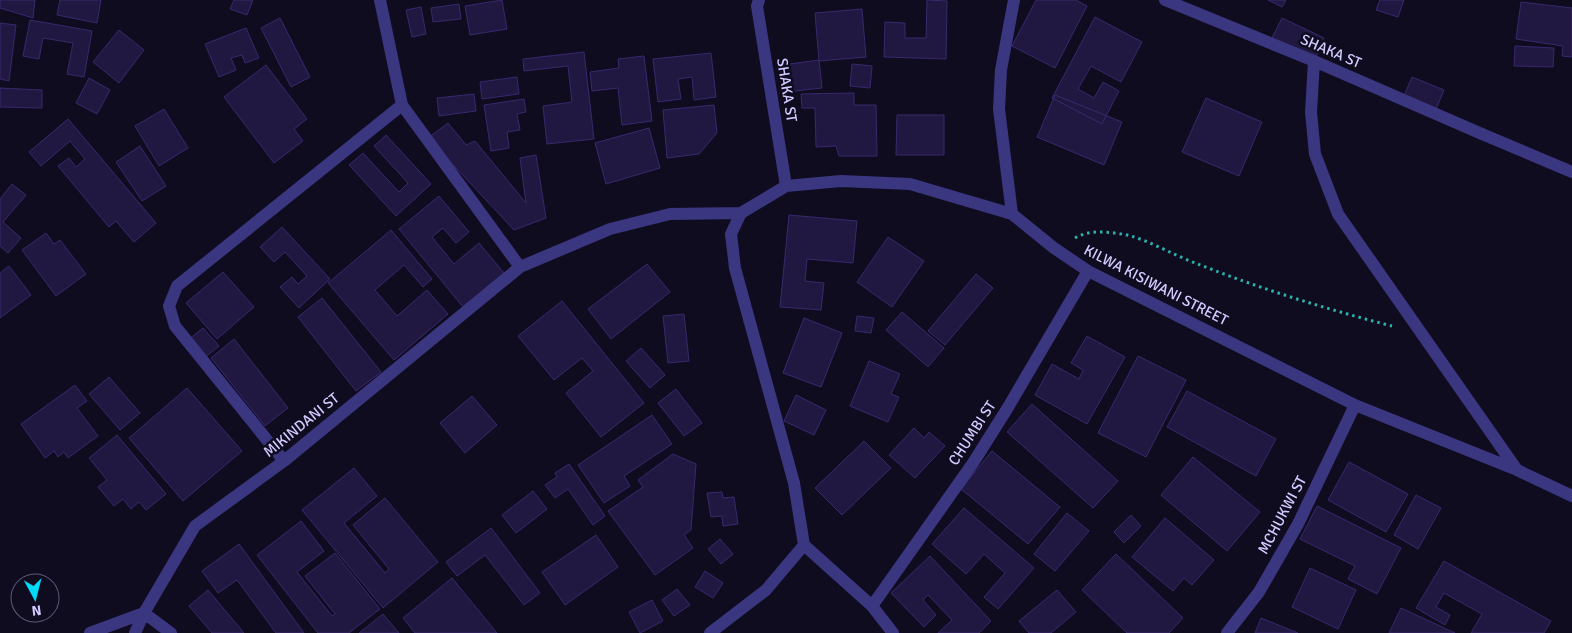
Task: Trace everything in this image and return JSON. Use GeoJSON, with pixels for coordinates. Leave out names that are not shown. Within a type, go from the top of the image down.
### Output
{"type":"FeatureCollection","features":[{"type":"Feature","properties":{"kind":"street"},"geometry":{"type":"LineString","coordinates":[[380,0],[402,104],[520,267]]}},
{"type":"Feature","properties":{"kind":"street","name":"SHAKA ST"},"geometry":{"type":"LineString","coordinates":[[759,0],[757,6],[786,186]]}},
{"type":"Feature","properties":{"kind":"street"},"geometry":{"type":"LineString","coordinates":[[1012,214],[999,109],[1001,70],[1014,0]]}},
{"type":"Feature","properties":{"kind":"street","name":"SHAKA ST"},"geometry":{"type":"LineString","coordinates":[[1165,0],[1314,61],[1572,172]]}},
{"type":"Feature","properties":{"kind":"street"},"geometry":{"type":"LineString","coordinates":[[1314,61],[1311,112],[1315,154],[1338,214],[1517,470]]}},
{"type":"Feature","properties":{"kind":"street"},"geometry":{"type":"LineString","coordinates":[[284,460],[175,326],[169,306],[178,286],[402,104]]}},
{"type":"Feature","properties":{"kind":"street","name":"KILWA KISIWANI STREET"},"geometry":{"type":"LineString","coordinates":[[741,213],[786,186],[842,181],[910,184],[1012,214],[1054,248],[1088,271],[1355,405],[1517,470],[1572,496]]}},
{"type":"Feature","properties":{"kind":"street"},"geometry":{"type":"LineString","coordinates":[[741,213],[731,234],[735,268],[794,483],[804,545],[872,606],[893,633]]}},
{"type":"Feature","properties":{"kind":"street","name":"MIKINDANI ST"},"geometry":{"type":"LineString","coordinates":[[135,633],[144,613],[195,526],[284,460],[520,267],[610,229],[670,214],[741,213]]}},
{"type":"Feature","properties":{"kind":"street","name":"CHUMBI ST"},"geometry":{"type":"LineString","coordinates":[[872,606],[992,432],[1088,271]]}},
{"type":"Feature","properties":{"kind":"street","name":"MCHUKWI ST"},"geometry":{"type":"LineString","coordinates":[[1227,633],[1259,592],[1298,524],[1355,405]]}},
{"type":"Feature","properties":{"kind":"street"},"geometry":{"type":"LineString","coordinates":[[710,633],[766,590],[804,545]]}},
{"type":"Feature","properties":{"kind":"street"},"geometry":{"type":"LineString","coordinates":[[90,633],[144,613],[171,633]]}},
{"type":"Feature","properties":{"kind":"path"},"geometry":{"type":"LineString","coordinates":[[1054,248],[1082,234],[1103,232],[1128,236],[1198,264],[1315,306],[1421,334]]}},
{"type":"Feature","properties":{"kind":"building"},"geometry":{"type":"Polygon","coordinates":[[[0,0],[35,0],[33,18],[0,8],[0,0]]]}},
{"type":"Feature","properties":{"kind":"building"},"geometry":{"type":"Polygon","coordinates":[[[60,0],[101,0],[97,23],[57,15],[60,0]]]}},
{"type":"Feature","properties":{"kind":"building"},"geometry":{"type":"Polygon","coordinates":[[[234,0],[253,0],[247,15],[230,9],[234,0]]]}},
{"type":"Feature","properties":{"kind":"building"},"geometry":{"type":"Polygon","coordinates":[[[502,0],[507,29],[470,35],[465,6],[502,0]]]}},
{"type":"Feature","properties":{"kind":"building"},"geometry":{"type":"Polygon","coordinates":[[[927,0],[947,1],[946,59],[884,57],[885,22],[905,23],[905,38],[926,38],[927,0]]]}},
{"type":"Feature","properties":{"kind":"building"},"geometry":{"type":"Polygon","coordinates":[[[1036,0],[1076,0],[1087,6],[1055,68],[1012,46],[1036,0]]]}},
{"type":"Feature","properties":{"kind":"building"},"geometry":{"type":"Polygon","coordinates":[[[1268,0],[1286,0],[1282,7],[1268,0]]]}},
{"type":"Feature","properties":{"kind":"building"},"geometry":{"type":"Polygon","coordinates":[[[1380,0],[1404,0],[1398,17],[1376,10],[1380,0]]]}},
{"type":"Feature","properties":{"kind":"building"},"geometry":{"type":"Polygon","coordinates":[[[1521,2],[1572,8],[1572,57],[1562,56],[1563,46],[1516,39],[1521,2]]]}},
{"type":"Feature","properties":{"kind":"building"},"geometry":{"type":"Polygon","coordinates":[[[459,4],[461,19],[433,22],[431,8],[459,4]]]}},
{"type":"Feature","properties":{"kind":"building"},"geometry":{"type":"Polygon","coordinates":[[[421,7],[426,34],[412,37],[406,10],[421,7]]]}},
{"type":"Feature","properties":{"kind":"building"},"geometry":{"type":"Polygon","coordinates":[[[862,9],[866,57],[819,61],[815,13],[862,9]]]}},
{"type":"Feature","properties":{"kind":"building"},"geometry":{"type":"Polygon","coordinates":[[[1095,17],[1142,42],[1121,82],[1091,66],[1078,89],[1094,98],[1103,82],[1119,91],[1102,124],[1052,98],[1095,17]]]}},
{"type":"Feature","properties":{"kind":"building"},"geometry":{"type":"Polygon","coordinates":[[[280,18],[310,77],[291,87],[261,28],[280,18]]]}},
{"type":"Feature","properties":{"kind":"building"},"geometry":{"type":"Polygon","coordinates":[[[1282,18],[1324,38],[1316,57],[1272,38],[1282,18]]]}},
{"type":"Feature","properties":{"kind":"building"},"geometry":{"type":"Polygon","coordinates":[[[30,20],[92,31],[84,77],[67,74],[73,43],[43,38],[39,59],[23,56],[30,20]]]}},
{"type":"Feature","properties":{"kind":"building"},"geometry":{"type":"Polygon","coordinates":[[[0,23],[16,25],[9,81],[0,79],[0,23]]]}},
{"type":"Feature","properties":{"kind":"building"},"geometry":{"type":"Polygon","coordinates":[[[246,28],[259,58],[245,63],[242,55],[231,58],[236,70],[219,77],[205,44],[246,28]]]}},
{"type":"Feature","properties":{"kind":"building"},"geometry":{"type":"Polygon","coordinates":[[[119,30],[144,50],[119,83],[93,62],[119,30]]]}},
{"type":"Feature","properties":{"kind":"building"},"geometry":{"type":"Polygon","coordinates":[[[1515,46],[1554,48],[1553,67],[1514,66],[1515,46]]]}},
{"type":"Feature","properties":{"kind":"building"},"geometry":{"type":"Polygon","coordinates":[[[584,52],[594,139],[547,144],[543,106],[572,102],[568,66],[524,71],[523,59],[584,52]]]}},
{"type":"Feature","properties":{"kind":"building"},"geometry":{"type":"Polygon","coordinates":[[[711,53],[716,97],[694,100],[692,77],[678,79],[681,99],[658,102],[653,59],[711,53]]]}},
{"type":"Feature","properties":{"kind":"building"},"geometry":{"type":"Polygon","coordinates":[[[644,56],[652,121],[622,125],[618,88],[592,91],[590,72],[619,68],[618,59],[644,56]]]}},
{"type":"Feature","properties":{"kind":"building"},"geometry":{"type":"Polygon","coordinates":[[[819,60],[822,88],[786,92],[782,65],[819,60]]]}},
{"type":"Feature","properties":{"kind":"building"},"geometry":{"type":"Polygon","coordinates":[[[852,64],[872,66],[870,88],[850,86],[852,64]]]}},
{"type":"Feature","properties":{"kind":"building"},"geometry":{"type":"Polygon","coordinates":[[[266,65],[307,119],[294,129],[303,141],[274,163],[224,97],[266,65]]]}},
{"type":"Feature","properties":{"kind":"building"},"geometry":{"type":"Polygon","coordinates":[[[517,77],[519,94],[482,99],[480,82],[517,77]]]}},
{"type":"Feature","properties":{"kind":"building"},"geometry":{"type":"Polygon","coordinates":[[[1412,77],[1444,90],[1436,109],[1404,96],[1412,77]]]}},
{"type":"Feature","properties":{"kind":"building"},"geometry":{"type":"Polygon","coordinates":[[[89,78],[110,90],[97,114],[76,103],[89,78]]]}},
{"type":"Feature","properties":{"kind":"building"},"geometry":{"type":"Polygon","coordinates":[[[0,88],[42,90],[42,108],[0,107],[0,88]]]}},
{"type":"Feature","properties":{"kind":"building"},"geometry":{"type":"Polygon","coordinates":[[[854,93],[854,105],[876,105],[877,156],[839,156],[836,146],[816,147],[815,108],[802,108],[801,94],[854,93]]]}},
{"type":"Feature","properties":{"kind":"building"},"geometry":{"type":"Polygon","coordinates":[[[474,94],[476,111],[439,116],[437,98],[474,94]]]}},
{"type":"Feature","properties":{"kind":"building"},"geometry":{"type":"Polygon","coordinates":[[[1055,95],[1122,122],[1104,165],[1037,137],[1055,95]]]}},
{"type":"Feature","properties":{"kind":"building"},"geometry":{"type":"Polygon","coordinates":[[[1206,98],[1262,122],[1239,176],[1182,152],[1206,98]]]}},
{"type":"Feature","properties":{"kind":"building"},"geometry":{"type":"Polygon","coordinates":[[[524,99],[526,112],[517,114],[520,130],[507,132],[509,148],[491,151],[484,105],[524,99]]]}},
{"type":"Feature","properties":{"kind":"building"},"geometry":{"type":"Polygon","coordinates":[[[714,105],[717,133],[699,154],[667,158],[663,110],[714,105]]]}},
{"type":"Feature","properties":{"kind":"building"},"geometry":{"type":"Polygon","coordinates":[[[164,109],[188,148],[159,166],[135,126],[164,109]]]}},
{"type":"Feature","properties":{"kind":"building"},"geometry":{"type":"Polygon","coordinates":[[[897,115],[944,115],[944,155],[896,155],[897,115]]]}},
{"type":"Feature","properties":{"kind":"building"},"geometry":{"type":"Polygon","coordinates":[[[68,119],[156,223],[134,242],[116,221],[109,227],[58,166],[69,158],[76,167],[85,159],[70,141],[41,166],[29,152],[68,119]]]}},
{"type":"Feature","properties":{"kind":"building"},"geometry":{"type":"Polygon","coordinates":[[[448,123],[466,145],[475,141],[526,203],[520,158],[536,155],[546,218],[514,230],[428,138],[448,123]]]}},
{"type":"Feature","properties":{"kind":"building"},"geometry":{"type":"Polygon","coordinates":[[[649,128],[660,168],[606,184],[595,143],[649,128]]]}},
{"type":"Feature","properties":{"kind":"building"},"geometry":{"type":"Polygon","coordinates":[[[386,135],[431,184],[396,216],[349,165],[363,153],[399,192],[408,183],[374,146],[386,135]]]}},
{"type":"Feature","properties":{"kind":"building"},"geometry":{"type":"Polygon","coordinates":[[[140,146],[166,186],[142,201],[116,162],[140,146]]]}},
{"type":"Feature","properties":{"kind":"building"},"geometry":{"type":"Polygon","coordinates":[[[12,184],[26,195],[3,222],[21,238],[8,253],[0,246],[0,199],[12,184]]]}},
{"type":"Feature","properties":{"kind":"building"},"geometry":{"type":"Polygon","coordinates":[[[439,196],[469,232],[456,243],[443,228],[432,237],[454,264],[479,243],[504,273],[463,307],[399,229],[439,196]]]}},
{"type":"Feature","properties":{"kind":"building"},"geometry":{"type":"Polygon","coordinates":[[[789,215],[857,221],[853,263],[807,259],[805,281],[824,283],[821,310],[780,307],[789,215]]]}},
{"type":"Feature","properties":{"kind":"building"},"geometry":{"type":"Polygon","coordinates":[[[282,227],[330,279],[299,308],[280,287],[292,277],[298,284],[307,276],[285,252],[274,262],[260,247],[282,227]]]}},
{"type":"Feature","properties":{"kind":"building"},"geometry":{"type":"Polygon","coordinates":[[[391,230],[432,279],[423,287],[404,265],[375,290],[397,316],[427,290],[448,314],[394,360],[328,283],[391,230]]]}},
{"type":"Feature","properties":{"kind":"building"},"geometry":{"type":"Polygon","coordinates":[[[46,233],[54,244],[60,240],[86,274],[56,296],[22,250],[46,233]]]}},
{"type":"Feature","properties":{"kind":"building"},"geometry":{"type":"Polygon","coordinates":[[[888,237],[924,261],[892,307],[857,282],[888,237]]]}},
{"type":"Feature","properties":{"kind":"building"},"geometry":{"type":"Polygon","coordinates":[[[647,264],[670,292],[611,339],[588,309],[647,264]]]}},
{"type":"Feature","properties":{"kind":"building"},"geometry":{"type":"Polygon","coordinates":[[[9,266],[31,295],[0,318],[0,273],[9,266]]]}},
{"type":"Feature","properties":{"kind":"building"},"geometry":{"type":"Polygon","coordinates":[[[223,272],[254,307],[217,339],[186,303],[223,272]]]}},
{"type":"Feature","properties":{"kind":"building"},"geometry":{"type":"Polygon","coordinates":[[[976,274],[993,288],[945,345],[928,331],[976,274]]]}},
{"type":"Feature","properties":{"kind":"building"},"geometry":{"type":"Polygon","coordinates":[[[322,298],[381,372],[356,391],[298,317],[322,298]]]}},
{"type":"Feature","properties":{"kind":"building"},"geometry":{"type":"Polygon","coordinates":[[[562,301],[644,403],[601,437],[566,393],[593,371],[582,358],[554,380],[518,336],[562,301]]]}},
{"type":"Feature","properties":{"kind":"building"},"geometry":{"type":"Polygon","coordinates":[[[902,312],[944,348],[928,367],[886,330],[902,312]]]}},
{"type":"Feature","properties":{"kind":"building"},"geometry":{"type":"Polygon","coordinates":[[[684,314],[689,361],[668,363],[663,316],[684,314]]]}},
{"type":"Feature","properties":{"kind":"building"},"geometry":{"type":"Polygon","coordinates":[[[857,316],[874,318],[871,333],[855,331],[857,316]]]}},
{"type":"Feature","properties":{"kind":"building"},"geometry":{"type":"Polygon","coordinates":[[[804,318],[842,333],[821,387],[783,373],[804,318]]]}},
{"type":"Feature","properties":{"kind":"building"},"geometry":{"type":"Polygon","coordinates":[[[203,328],[219,346],[203,359],[188,340],[203,328]]]}},
{"type":"Feature","properties":{"kind":"building"},"geometry":{"type":"Polygon","coordinates":[[[1087,336],[1125,357],[1087,424],[1035,395],[1052,364],[1079,379],[1083,370],[1071,363],[1087,336]]]}},
{"type":"Feature","properties":{"kind":"building"},"geometry":{"type":"Polygon","coordinates":[[[234,339],[288,408],[265,426],[211,358],[234,339]]]}},
{"type":"Feature","properties":{"kind":"building"},"geometry":{"type":"Polygon","coordinates":[[[641,348],[665,375],[650,388],[626,361],[641,348]]]}},
{"type":"Feature","properties":{"kind":"building"},"geometry":{"type":"Polygon","coordinates":[[[1138,356],[1186,380],[1146,457],[1098,433],[1138,356]]]}},
{"type":"Feature","properties":{"kind":"building"},"geometry":{"type":"Polygon","coordinates":[[[869,361],[900,374],[891,394],[899,397],[888,422],[850,406],[869,361]]]}},
{"type":"Feature","properties":{"kind":"building"},"geometry":{"type":"Polygon","coordinates":[[[109,377],[140,413],[120,430],[89,394],[109,377]]]}},
{"type":"Feature","properties":{"kind":"building"},"geometry":{"type":"Polygon","coordinates":[[[75,385],[87,401],[77,408],[98,436],[68,458],[64,452],[58,457],[54,451],[45,458],[21,424],[75,385]]]}},
{"type":"Feature","properties":{"kind":"building"},"geometry":{"type":"Polygon","coordinates":[[[187,388],[242,451],[183,501],[129,438],[187,388]]]}},
{"type":"Feature","properties":{"kind":"building"},"geometry":{"type":"Polygon","coordinates":[[[676,389],[702,423],[684,436],[658,403],[676,389]]]}},
{"type":"Feature","properties":{"kind":"building"},"geometry":{"type":"Polygon","coordinates":[[[1187,391],[1276,439],[1256,476],[1167,427],[1187,391]]]}},
{"type":"Feature","properties":{"kind":"building"},"geometry":{"type":"Polygon","coordinates":[[[796,395],[826,410],[814,435],[784,421],[796,395]]]}},
{"type":"Feature","properties":{"kind":"building"},"geometry":{"type":"Polygon","coordinates":[[[472,396],[497,425],[465,453],[440,423],[472,396]]]}},
{"type":"Feature","properties":{"kind":"building"},"geometry":{"type":"Polygon","coordinates":[[[1032,404],[1118,481],[1093,508],[1007,432],[1032,404]]]}},
{"type":"Feature","properties":{"kind":"building"},"geometry":{"type":"Polygon","coordinates":[[[652,415],[672,444],[624,476],[630,486],[604,503],[578,465],[652,415]]]}},
{"type":"Feature","properties":{"kind":"building"},"geometry":{"type":"Polygon","coordinates":[[[914,428],[924,438],[929,432],[945,446],[915,478],[889,455],[914,428]]]}},
{"type":"Feature","properties":{"kind":"building"},"geometry":{"type":"Polygon","coordinates":[[[117,435],[166,494],[146,510],[139,502],[131,509],[123,499],[114,506],[98,487],[107,480],[89,458],[117,435]]]}},
{"type":"Feature","properties":{"kind":"building"},"geometry":{"type":"Polygon","coordinates":[[[864,441],[891,468],[842,515],[815,488],[864,441]]]}},
{"type":"Feature","properties":{"kind":"building"},"geometry":{"type":"Polygon","coordinates":[[[992,451],[1060,507],[1028,544],[961,489],[992,451]]]}},
{"type":"Feature","properties":{"kind":"building"},"geometry":{"type":"Polygon","coordinates":[[[673,454],[696,464],[691,530],[684,535],[693,548],[655,575],[608,511],[643,487],[638,480],[673,454]]]}},
{"type":"Feature","properties":{"kind":"building"},"geometry":{"type":"Polygon","coordinates":[[[1193,457],[1260,512],[1227,551],[1161,495],[1193,457]]]}},
{"type":"Feature","properties":{"kind":"building"},"geometry":{"type":"Polygon","coordinates":[[[1349,462],[1408,494],[1386,532],[1328,500],[1349,462]]]}},
{"type":"Feature","properties":{"kind":"building"},"geometry":{"type":"Polygon","coordinates":[[[569,464],[605,516],[593,525],[568,489],[555,498],[545,485],[557,477],[555,473],[569,464]]]}},
{"type":"Feature","properties":{"kind":"building"},"geometry":{"type":"Polygon","coordinates":[[[354,468],[377,496],[344,523],[385,573],[389,569],[353,525],[385,498],[438,562],[383,608],[302,510],[354,468]]]}},
{"type":"Feature","properties":{"kind":"building"},"geometry":{"type":"Polygon","coordinates":[[[533,491],[547,509],[516,533],[502,515],[533,491]]]}},
{"type":"Feature","properties":{"kind":"building"},"geometry":{"type":"Polygon","coordinates":[[[722,492],[723,498],[734,497],[738,524],[723,526],[722,516],[711,517],[707,493],[722,492]]]}},
{"type":"Feature","properties":{"kind":"building"},"geometry":{"type":"Polygon","coordinates":[[[1416,495],[1441,508],[1418,549],[1394,535],[1416,495]]]}},
{"type":"Feature","properties":{"kind":"building"},"geometry":{"type":"Polygon","coordinates":[[[1317,506],[1401,548],[1377,594],[1348,579],[1355,566],[1300,539],[1317,506]]]}},
{"type":"Feature","properties":{"kind":"building"},"geometry":{"type":"Polygon","coordinates":[[[964,508],[1034,568],[998,609],[984,597],[1005,573],[984,554],[966,574],[932,544],[964,508]]]}},
{"type":"Feature","properties":{"kind":"building"},"geometry":{"type":"Polygon","coordinates":[[[1067,513],[1089,531],[1055,571],[1034,554],[1067,513]]]}},
{"type":"Feature","properties":{"kind":"building"},"geometry":{"type":"Polygon","coordinates":[[[1131,515],[1141,526],[1124,543],[1114,532],[1131,515]]]}},
{"type":"Feature","properties":{"kind":"building"},"geometry":{"type":"Polygon","coordinates":[[[1165,518],[1214,560],[1192,585],[1184,578],[1173,591],[1132,557],[1165,518]]]}},
{"type":"Feature","properties":{"kind":"building"},"geometry":{"type":"Polygon","coordinates":[[[301,521],[324,551],[297,572],[332,616],[335,614],[305,576],[335,553],[380,609],[349,633],[318,633],[257,555],[301,521]]]}},
{"type":"Feature","properties":{"kind":"building"},"geometry":{"type":"Polygon","coordinates":[[[491,528],[540,593],[524,605],[485,555],[457,576],[446,562],[491,528]]]}},
{"type":"Feature","properties":{"kind":"building"},"geometry":{"type":"Polygon","coordinates":[[[596,535],[618,567],[565,605],[542,572],[596,535]]]}},
{"type":"Feature","properties":{"kind":"building"},"geometry":{"type":"Polygon","coordinates":[[[720,539],[733,554],[721,564],[708,549],[720,539]]]}},
{"type":"Feature","properties":{"kind":"building"},"geometry":{"type":"Polygon","coordinates":[[[239,544],[304,633],[276,633],[237,580],[218,593],[202,571],[239,544]]]}},
{"type":"Feature","properties":{"kind":"building"},"geometry":{"type":"Polygon","coordinates":[[[1116,554],[1183,618],[1169,633],[1127,633],[1082,590],[1116,554]]]}},
{"type":"Feature","properties":{"kind":"building"},"geometry":{"type":"Polygon","coordinates":[[[930,556],[991,621],[979,633],[938,633],[952,620],[928,595],[923,600],[936,615],[924,627],[891,593],[930,556]]]}},
{"type":"Feature","properties":{"kind":"building"},"geometry":{"type":"Polygon","coordinates":[[[1444,561],[1551,621],[1544,633],[1471,633],[1482,614],[1444,593],[1436,607],[1450,615],[1445,625],[1416,608],[1444,561]]]}},
{"type":"Feature","properties":{"kind":"building"},"geometry":{"type":"Polygon","coordinates":[[[1310,568],[1356,590],[1338,629],[1292,607],[1310,568]]]}},
{"type":"Feature","properties":{"kind":"building"},"geometry":{"type":"Polygon","coordinates":[[[705,571],[723,583],[713,598],[695,587],[705,571]]]}},
{"type":"Feature","properties":{"kind":"building"},"geometry":{"type":"Polygon","coordinates":[[[452,578],[497,633],[415,633],[403,618],[452,578]]]}},
{"type":"Feature","properties":{"kind":"building"},"geometry":{"type":"Polygon","coordinates":[[[677,589],[690,605],[674,616],[662,600],[677,589]]]}},
{"type":"Feature","properties":{"kind":"building"},"geometry":{"type":"Polygon","coordinates":[[[208,590],[244,633],[212,633],[189,606],[208,590]]]}},
{"type":"Feature","properties":{"kind":"building"},"geometry":{"type":"Polygon","coordinates":[[[1057,590],[1076,612],[1051,633],[1029,633],[1019,621],[1057,590]]]}},
{"type":"Feature","properties":{"kind":"building"},"geometry":{"type":"Polygon","coordinates":[[[652,600],[663,621],[640,633],[629,612],[652,600]]]}},
{"type":"Feature","properties":{"kind":"building"},"geometry":{"type":"Polygon","coordinates":[[[1401,608],[1455,633],[1389,633],[1401,608]]]}},
{"type":"Feature","properties":{"kind":"building"},"geometry":{"type":"Polygon","coordinates":[[[383,614],[399,633],[359,633],[383,614]]]}},
{"type":"Feature","properties":{"kind":"building"},"geometry":{"type":"Polygon","coordinates":[[[1261,618],[1298,633],[1255,633],[1261,618]]]}}]}
